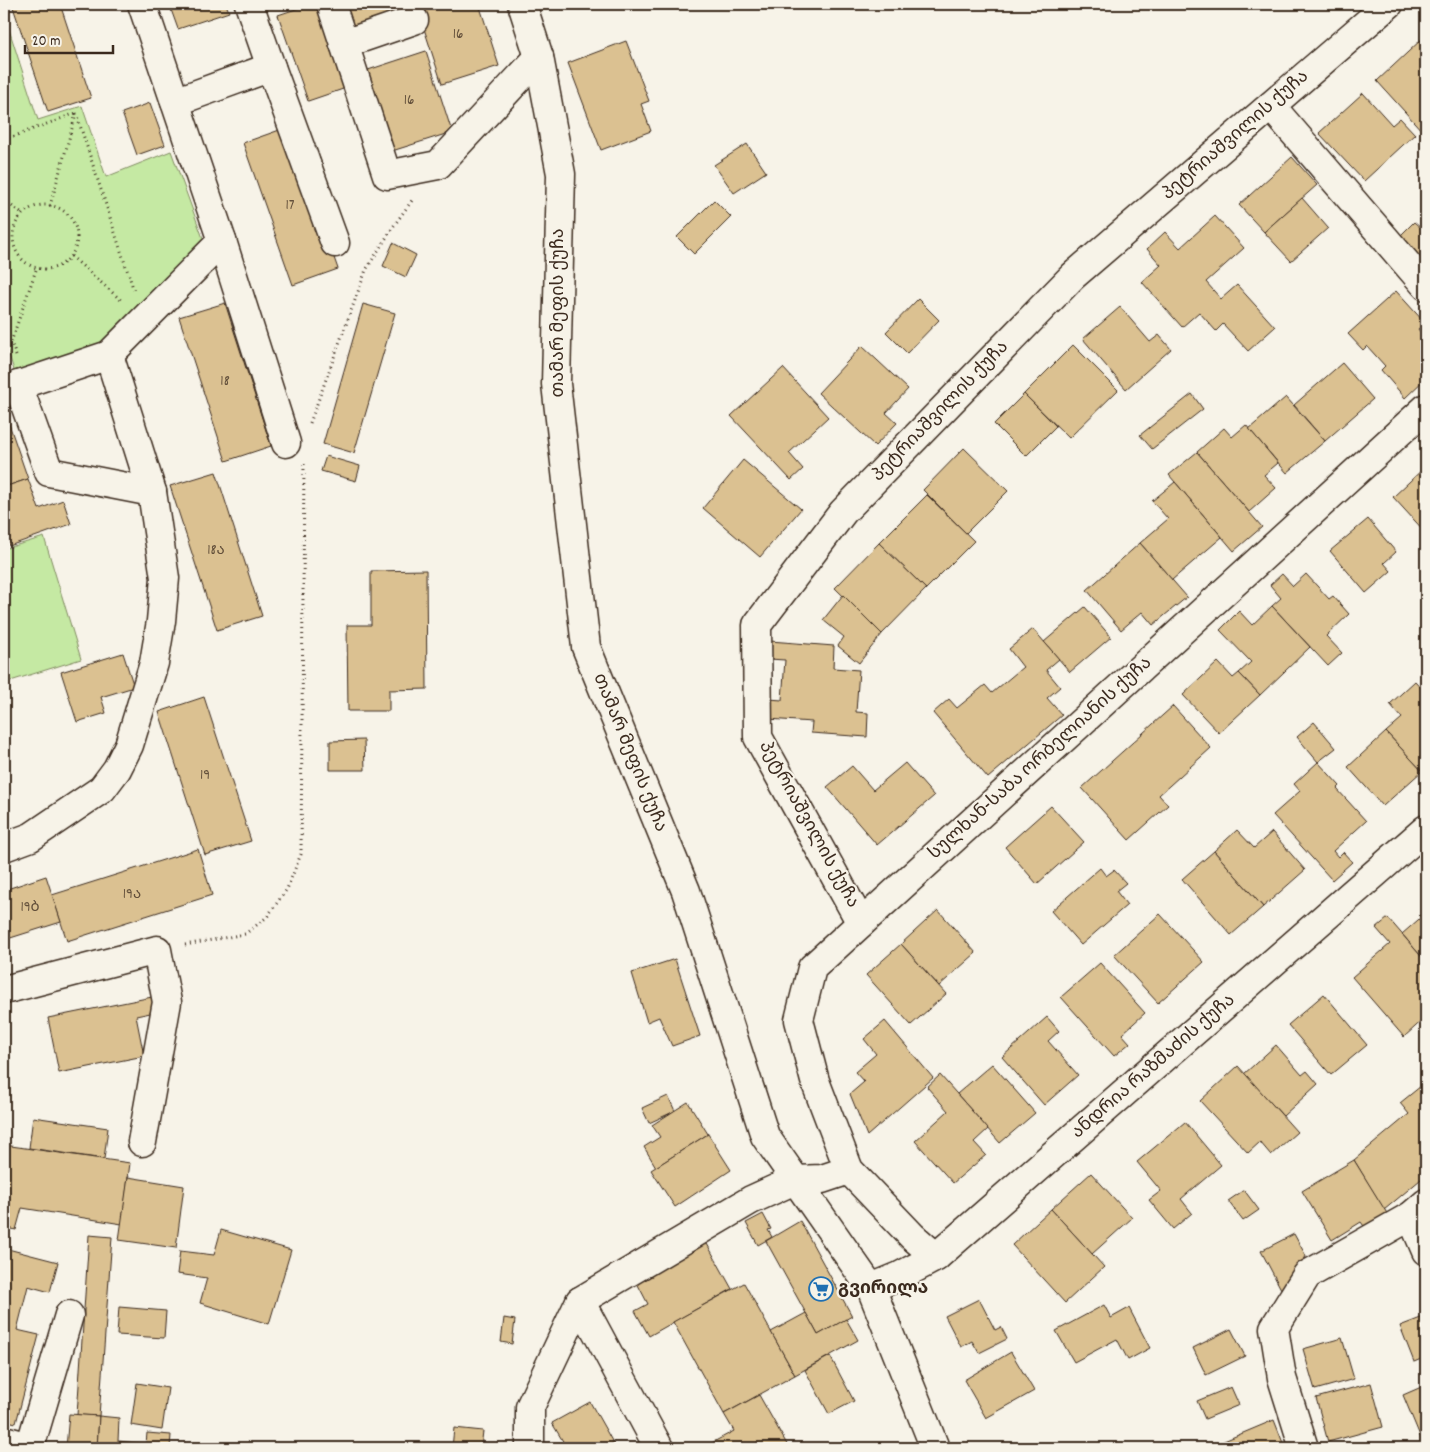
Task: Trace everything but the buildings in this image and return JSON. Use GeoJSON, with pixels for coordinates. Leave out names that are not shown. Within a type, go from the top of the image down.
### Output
{"type":"FeatureCollection","features":[{"type":"Feature","properties":{"kind":"street"},"geometry":{"type":"LineString","coordinates":[[142,4],[222,241],[299,444]]}},
{"type":"Feature","properties":{"kind":"street"},"geometry":{"type":"LineString","coordinates":[[249,4],[336,243]]}},
{"type":"Feature","properties":{"kind":"street"},"geometry":{"type":"LineString","coordinates":[[331,4],[387,175],[438,165],[539,57]]}},
{"type":"Feature","properties":{"kind":"street","name":"თამარ მეფის ქუჩა"},"geometry":{"type":"LineString","coordinates":[[522,4],[539,57],[560,174],[556,384],[586,647],[686,891],[765,1136],[871,1288],[935,1448]]}},
{"type":"Feature","properties":{"kind":"street","name":"პეტრიაშვილის ქუჩა"},"geometry":{"type":"LineString","coordinates":[[862,923],[758,737],[757,625],[843,512],[1073,276],[1389,4]]}},
{"type":"Feature","properties":{"kind":"street"},"geometry":{"type":"LineString","coordinates":[[344,44],[414,20]]}},
{"type":"Feature","properties":{"kind":"street"},"geometry":{"type":"LineString","coordinates":[[175,102],[271,67]]}},
{"type":"Feature","properties":{"kind":"street"},"geometry":{"type":"LineString","coordinates":[[1271,106],[1426,286]]}},
{"type":"Feature","properties":{"kind":"street"},"geometry":{"type":"LineString","coordinates":[[152,492],[49,472],[14,379],[109,355],[222,241]]}},
{"type":"Feature","properties":{"kind":"street"},"geometry":{"type":"LineString","coordinates":[[4,846],[31,837],[102,788],[117,769],[129,745],[154,663],[162,621],[165,578],[152,492],[109,355]]}},
{"type":"Feature","properties":{"kind":"street","name":"სულხან-საბა ორბელიანის ქუჩა"},"geometry":{"type":"LineString","coordinates":[[936,1257],[912,1236],[849,1170],[815,1080],[799,1020],[812,968],[1426,408]]}},
{"type":"Feature","properties":{"kind":"street","name":"ანდრია რაზმაძის ქუჩა"},"geometry":{"type":"LineString","coordinates":[[871,1288],[900,1276],[936,1257],[1426,829]]}},
{"type":"Feature","properties":{"kind":"street"},"geometry":{"type":"LineString","coordinates":[[4,990],[157,950],[167,1002],[142,1142]]}},
{"type":"Feature","properties":{"kind":"street"},"geometry":{"type":"LineString","coordinates":[[530,1448],[530,1408],[580,1301],[751,1200],[795,1180],[822,1179],[849,1170]]}},
{"type":"Feature","properties":{"kind":"street"},"geometry":{"type":"LineString","coordinates":[[1304,1448],[1282,1378],[1274,1328],[1307,1275],[1419,1209],[1426,1251]]}},
{"type":"Feature","properties":{"kind":"street"},"geometry":{"type":"LineString","coordinates":[[580,1301],[660,1448]]}},
{"type":"Feature","properties":{"kind":"street"},"geometry":{"type":"LineString","coordinates":[[4,1440],[29,1448],[69,1315]]}},
{"type":"Feature","properties":{"kind":"path"},"geometry":{"type":"LineString","coordinates":[[4,140],[76,113]]}},
{"type":"Feature","properties":{"kind":"path"},"geometry":{"type":"LineString","coordinates":[[50,206],[76,113]]}},
{"type":"Feature","properties":{"kind":"path"},"geometry":{"type":"LineString","coordinates":[[76,113],[134,291]]}},
{"type":"Feature","properties":{"kind":"path"},"geometry":{"type":"LineString","coordinates":[[157,950],[245,934],[267,917],[287,889],[301,854],[299,444],[366,270],[393,227],[438,165]]}},
{"type":"Feature","properties":{"kind":"path"},"geometry":{"type":"LineString","coordinates":[[4,200],[22,214]]}},
{"type":"Feature","properties":{"kind":"path"},"geometry":{"type":"LineString","coordinates":[[40,206],[60,209],[74,225],[76,235],[75,246],[71,256],[53,268],[37,268],[23,260],[17,252],[13,232],[16,222],[22,214],[30,208],[40,206]]}},
{"type":"Feature","properties":{"kind":"path"},"geometry":{"type":"LineString","coordinates":[[71,256],[123,302]]}},
{"type":"Feature","properties":{"kind":"path"},"geometry":{"type":"LineString","coordinates":[[14,379],[11,342],[37,268]]}},
{"type":"Feature","properties":{"kind":"green space"},"geometry":{"type":"Polygon","coordinates":[[[4,14],[38,120],[82,106],[106,177],[171,151],[204,241],[109,346],[15,373],[4,340],[4,14]]]}},
{"type":"Feature","properties":{"kind":"green space"},"geometry":{"type":"Polygon","coordinates":[[[44,537],[81,659],[4,683],[4,549],[44,537]]]}},
{"type":"Feature","properties":{"kind":"place","name":"გვირილა"},"geometry":{"type":"Point","coordinates":[821,1289]}}]}
